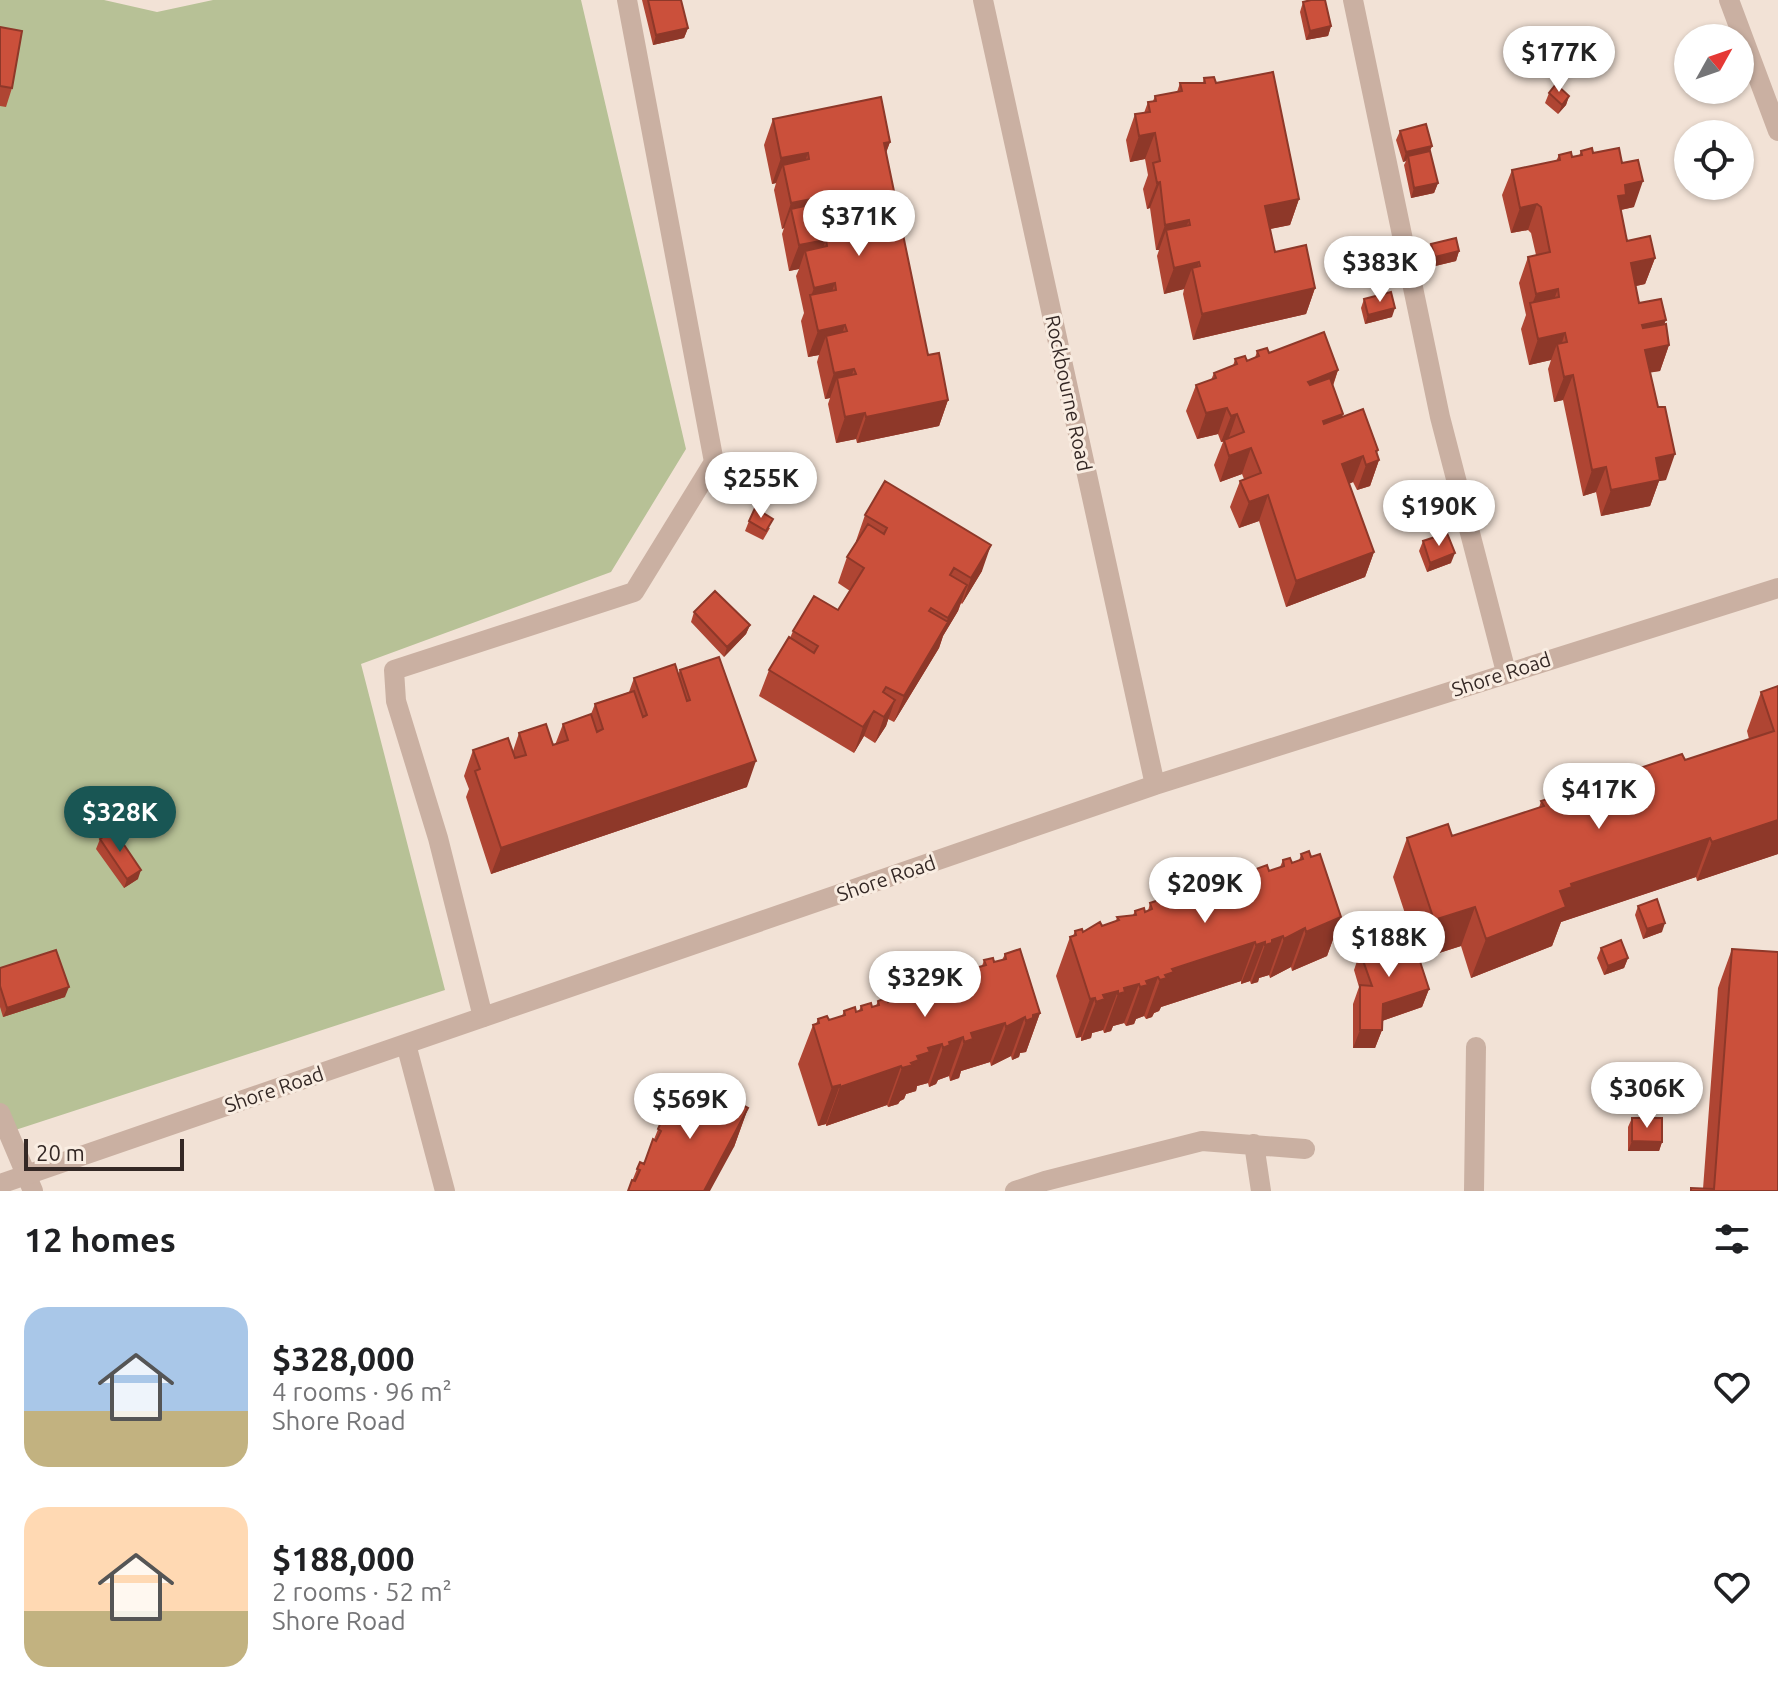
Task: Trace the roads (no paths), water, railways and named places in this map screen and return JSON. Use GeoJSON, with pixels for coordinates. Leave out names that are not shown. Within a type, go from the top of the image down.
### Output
{"type":"FeatureCollection","features":[{"type":"Feature","properties":{"kind":"street"},"geometry":{"type":"LineString","coordinates":[[483,1017],[438,838],[396,701],[394,670],[634,592],[714,462],[627,0]]}},
{"type":"Feature","properties":{"kind":"street","name":"Rockbourne Road"},"geometry":{"type":"LineString","coordinates":[[983,0],[1155,785]]}},
{"type":"Feature","properties":{"kind":"street"},"geometry":{"type":"LineString","coordinates":[[1353,0],[1440,417],[1506,672]]}},
{"type":"Feature","properties":{"kind":"street"},"geometry":{"type":"LineString","coordinates":[[1729,0],[1778,131]]}},
{"type":"Feature","properties":{"kind":"street","name":"Shore Road"},"geometry":{"type":"LineString","coordinates":[[0,1184],[30,1183],[406,1044],[1155,785],[1778,588]]}},
{"type":"Feature","properties":{"kind":"street"},"geometry":{"type":"LineString","coordinates":[[406,1044],[445,1191]]}},
{"type":"Feature","properties":{"kind":"street"},"geometry":{"type":"LineString","coordinates":[[1474,1191],[1476,1047]]}},
{"type":"Feature","properties":{"kind":"street"},"geometry":{"type":"LineString","coordinates":[[0,1113],[30,1183]]}},
{"type":"Feature","properties":{"kind":"street"},"geometry":{"type":"LineString","coordinates":[[1015,1191],[1202,1141],[1305,1149]]}},
{"type":"Feature","properties":{"kind":"street"},"geometry":{"type":"LineString","coordinates":[[1254,1144],[1261,1191]]}}]}
